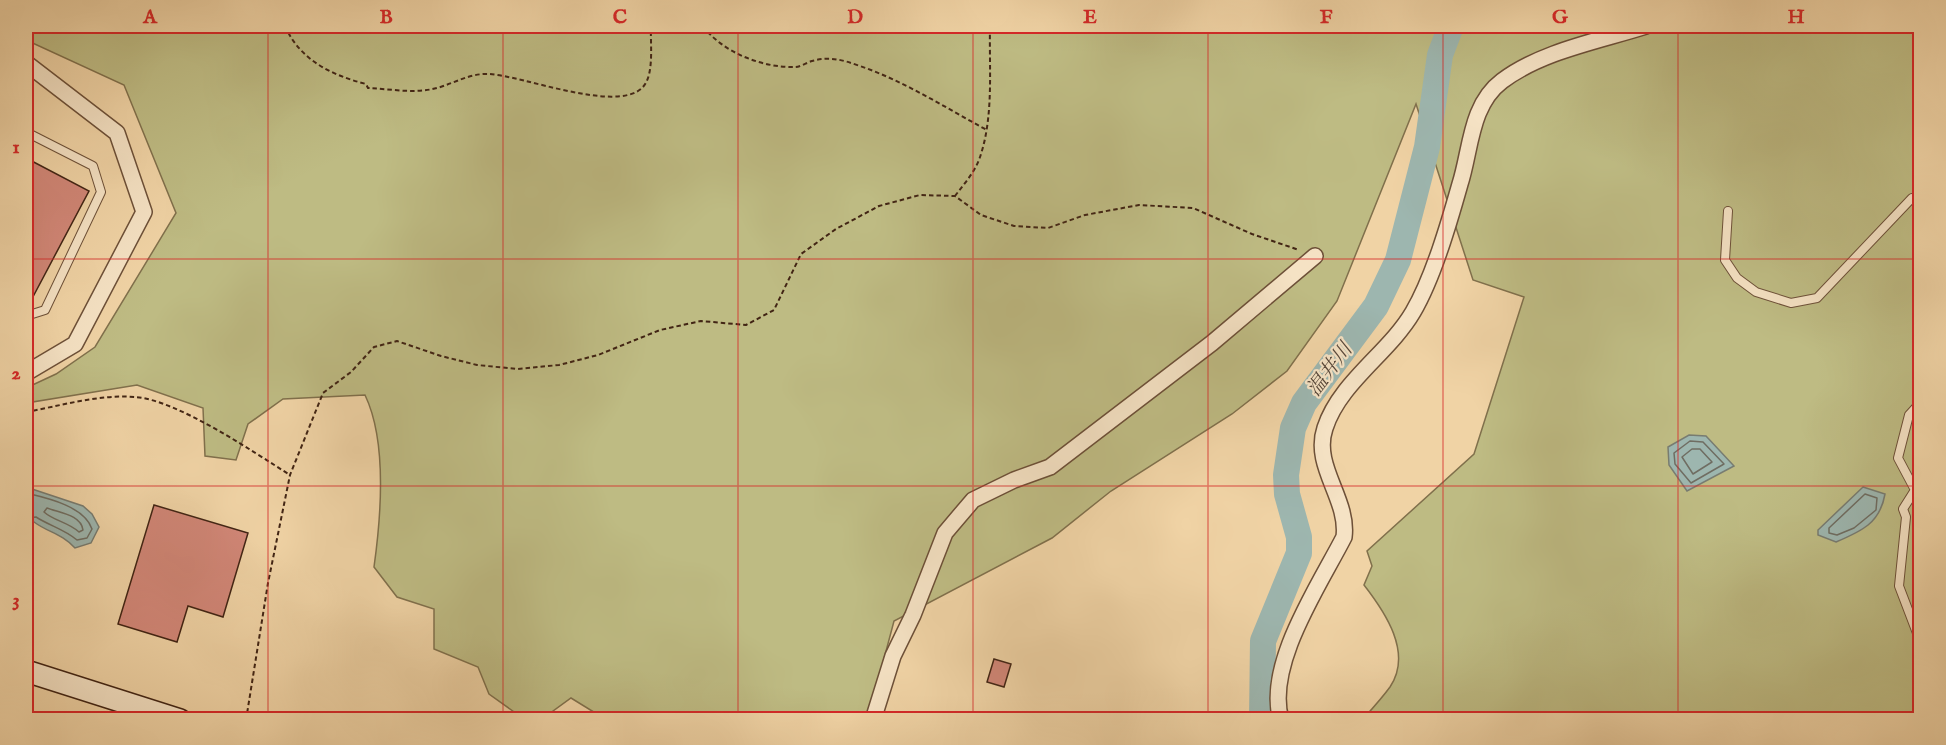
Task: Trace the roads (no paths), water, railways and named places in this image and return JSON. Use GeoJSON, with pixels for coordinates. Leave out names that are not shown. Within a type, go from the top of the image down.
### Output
{"type":"FeatureCollection","features":[{"type":"Feature","properties":{"kind":"main road"},"geometry":{"type":"LineString","coordinates":[[26,671],[180,720]]}},
{"type":"Feature","properties":{"kind":"street"},"geometry":{"type":"LineString","coordinates":[[1281,720],[1277,707],[1277,690],[1285,656],[1344,537],[1346,522],[1323,460],[1325,428],[1344,396],[1401,331],[1424,291],[1461,183],[1472,131],[1482,107],[1499,83],[1519,69],[1646,26]]}},
{"type":"Feature","properties":{"kind":"street"},"geometry":{"type":"LineString","coordinates":[[26,63],[117,133],[144,212],[75,344],[26,373]]}},
{"type":"Feature","properties":{"kind":"street"},"geometry":{"type":"LineString","coordinates":[[873,720],[892,656],[913,615],[945,533],[973,500],[1014,480],[1050,467],[1212,344],[1315,256]]}},
{"type":"Feature","properties":{"kind":"lane"},"geometry":{"type":"LineString","coordinates":[[26,132],[93,166],[101,192],[45,310],[26,316]]}},
{"type":"Feature","properties":{"kind":"lane"},"geometry":{"type":"LineString","coordinates":[[1728,212],[1725,260],[1737,278],[1756,292],[1791,303],[1817,298],[1912,198],[1920,199]]}},
{"type":"Feature","properties":{"kind":"lane"},"geometry":{"type":"LineString","coordinates":[[1920,403],[1909,415],[1898,459],[1915,490],[1903,509],[1906,518],[1899,586],[1920,641]]}},
{"type":"Feature","properties":{"kind":"water"},"geometry":{"type":"Polygon","coordinates":[[[1689,435],[1706,436],[1734,466],[1687,491],[1669,465],[1668,447],[1689,435]]]}},
{"type":"Feature","properties":{"kind":"water"},"geometry":{"type":"Polygon","coordinates":[[[26,487],[83,506],[92,514],[99,527],[91,543],[75,548],[65,539],[34,522],[26,523],[26,487]]]}},
{"type":"Feature","properties":{"kind":"water"},"geometry":{"type":"Polygon","coordinates":[[[1863,487],[1885,494],[1883,504],[1874,519],[1862,530],[1836,542],[1818,535],[1818,530],[1863,487]]]}},
{"type":"Feature","properties":{"kind":"waterway","name":"温井川"},"geometry":{"type":"LineString","coordinates":[[1262,720],[1263,641],[1299,553],[1299,537],[1287,494],[1286,475],[1293,428],[1304,403],[1376,306],[1398,260],[1427,147],[1440,55],[1451,26]]}}]}
